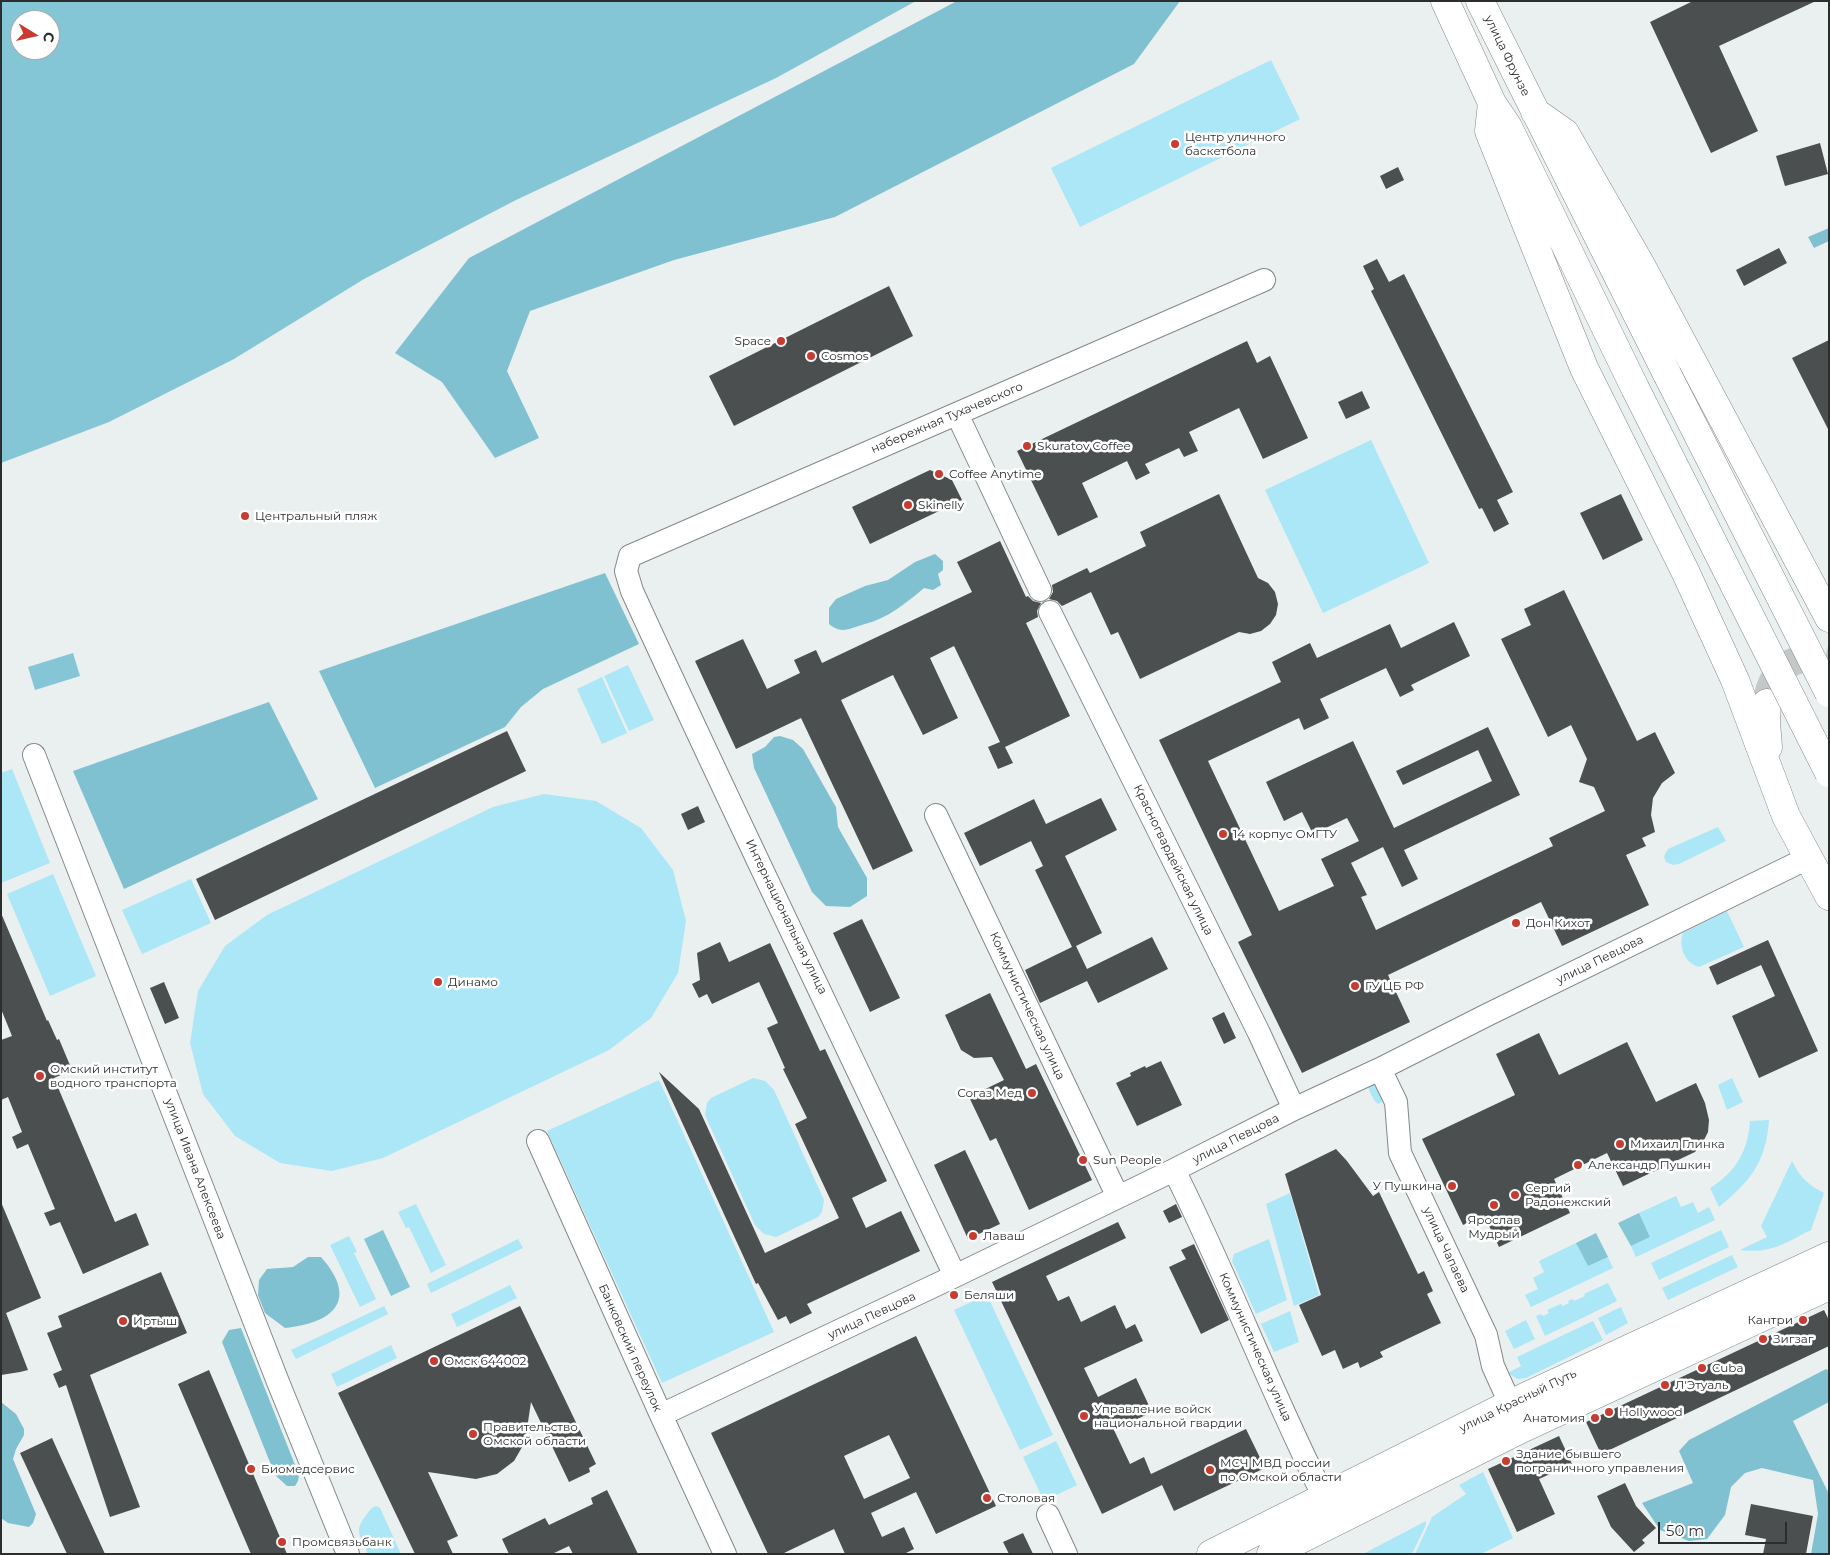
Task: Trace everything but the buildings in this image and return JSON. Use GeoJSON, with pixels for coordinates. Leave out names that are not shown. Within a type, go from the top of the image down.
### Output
{"type":"FeatureCollection","features":[{"type":"Feature","properties":{"kind":"main road"},"geometry":{"type":"LineString","coordinates":[[1445,1],[1492,103],[1508,126],[1635,388],[1829,773]]}},
{"type":"Feature","properties":{"kind":"main road","name":"улица Фрунзе"},"geometry":{"type":"LineString","coordinates":[[1480,1],[1829,693]]}},
{"type":"Feature","properties":{"kind":"main road"},"geometry":{"type":"LineString","coordinates":[[1492,103],[1489,131],[1584,368],[1685,571],[1727,662],[1786,816],[1810,857],[1829,896]]}},
{"type":"Feature","properties":{"kind":"main road"},"geometry":{"type":"LineString","coordinates":[[1535,112],[1566,133],[1642,267],[1829,618]]}},
{"type":"Feature","properties":{"kind":"main road"},"geometry":{"type":"LineString","coordinates":[[1767,703],[1766,722],[1770,771]]}},
{"type":"Feature","properties":{"kind":"main road","name":"улица Красный Путь"},"geometry":{"type":"LineString","coordinates":[[1211,1554],[1510,1404],[1829,1256]]}},
{"type":"Feature","properties":{"kind":"main road"},"geometry":{"type":"LineString","coordinates":[[1271,1554],[1521,1429],[1828,1287]]}},
{"type":"Feature","properties":{"kind":"street","name":"набережная Тухачевского"},"geometry":{"type":"LineString","coordinates":[[630,556],[1264,280]]}},
{"type":"Feature","properties":{"kind":"street"},"geometry":{"type":"LineString","coordinates":[[957,414],[1040,590]]}},
{"type":"Feature","properties":{"kind":"street","name":"Интернациональная улица"},"geometry":{"type":"LineString","coordinates":[[630,556],[626,571],[632,591],[955,1276]]}},
{"type":"Feature","properties":{"kind":"street","name":"Красногвардейская улица"},"geometry":{"type":"LineString","coordinates":[[1050,612],[1248,1010],[1294,1109]]}},
{"type":"Feature","properties":{"kind":"street","name":"улица Ивана Алексеева"},"geometry":{"type":"LineString","coordinates":[[34,754],[274,1373],[348,1554]]}},
{"type":"Feature","properties":{"kind":"street","name":"Коммунистическая улица"},"geometry":{"type":"LineString","coordinates":[[936,815],[1118,1198]]}},
{"type":"Feature","properties":{"kind":"street","name":"улица Певцова"},"geometry":{"type":"LineString","coordinates":[[661,1415],[1118,1198],[1294,1109],[1380,1069],[1810,857]]}},
{"type":"Feature","properties":{"kind":"street","name":"улица Чапаева"},"geometry":{"type":"LineString","coordinates":[[1380,1069],[1396,1102],[1400,1153],[1486,1335],[1493,1366],[1521,1429]]}},
{"type":"Feature","properties":{"kind":"street","name":"Банковский переулок"},"geometry":{"type":"LineString","coordinates":[[538,1141],[725,1554]]}},
{"type":"Feature","properties":{"kind":"street","name":"Коммунистическая улица"},"geometry":{"type":"LineString","coordinates":[[1174,1170],[1306,1462],[1324,1497]]}},
{"type":"Feature","properties":{"kind":"street"},"geometry":{"type":"LineString","coordinates":[[1048,1515],[1066,1554]]}},
{"type":"Feature","properties":{"kind":"shaded area"},"geometry":{"type":"Polygon","coordinates":[[[1,1],[916,1],[776,78],[516,200],[364,279],[234,359],[109,422],[1,463],[1,1]]]}},
{"type":"Feature","properties":{"kind":"shaded area"},"geometry":{"type":"Polygon","coordinates":[[[957,1],[1180,1],[1134,64],[835,217],[674,260],[530,311],[507,371],[539,438],[495,458],[442,382],[395,353],[469,258],[957,1]]]}},
{"type":"Feature","properties":{"kind":"shaded area","name":"Центр уличного баскетбола"},"geometry":{"type":"Polygon","coordinates":[[[1271,60],[1300,119],[1080,227],[1051,168],[1271,60]]]}},
{"type":"Feature","properties":{"kind":"shaded area"},"geometry":{"type":"Polygon","coordinates":[[[1829,228],[1829,241],[1814,248],[1808,237],[1829,228]]]}},
{"type":"Feature","properties":{"kind":"shaded area"},"geometry":{"type":"Polygon","coordinates":[[[1371,440],[1429,563],[1323,613],[1265,490],[1371,440]]]}},
{"type":"Feature","properties":{"kind":"shaded area"},"geometry":{"type":"Polygon","coordinates":[[[935,554],[943,561],[943,570],[938,574],[941,585],[933,590],[924,588],[896,610],[873,621],[842,630],[829,624],[829,608],[836,599],[865,586],[888,580],[915,562],[935,554]]]}},
{"type":"Feature","properties":{"kind":"shaded area"},"geometry":{"type":"Polygon","coordinates":[[[605,573],[639,644],[543,689],[521,707],[505,727],[375,788],[319,671],[605,573]]]}},
{"type":"Feature","properties":{"kind":"shaded area"},"geometry":{"type":"Polygon","coordinates":[[[73,653],[80,676],[35,690],[28,667],[73,653]]]}},
{"type":"Feature","properties":{"kind":"shaded area"},"geometry":{"type":"Polygon","coordinates":[[[628,665],[654,720],[629,731],[604,676],[628,665]]]}},
{"type":"Feature","properties":{"kind":"shaded area"},"geometry":{"type":"Polygon","coordinates":[[[602,677],[627,733],[602,744],[577,689],[602,677]]]}},
{"type":"Feature","properties":{"kind":"shaded area"},"geometry":{"type":"Polygon","coordinates":[[[269,702],[318,799],[124,889],[73,771],[269,702]]]}},
{"type":"Feature","properties":{"kind":"shaded area"},"geometry":{"type":"Polygon","coordinates":[[[780,736],[793,740],[803,749],[836,807],[838,827],[867,878],[867,896],[850,907],[826,906],[812,892],[754,768],[752,754],[765,747],[774,737],[780,736]]]}},
{"type":"Feature","properties":{"kind":"shaded area"},"geometry":{"type":"Polygon","coordinates":[[[12,769],[50,863],[1,883],[1,773],[12,769]]]}},
{"type":"Feature","properties":{"kind":"shaded area","name":"Динамо"},"geometry":{"type":"Polygon","coordinates":[[[544,794],[596,801],[641,828],[673,870],[686,921],[678,973],[651,1018],[609,1050],[383,1158],[332,1171],[280,1163],[235,1136],[203,1094],[190,1043],[198,991],[225,946],[267,915],[493,807],[544,794]]]}},
{"type":"Feature","properties":{"kind":"shaded area"},"geometry":{"type":"Polygon","coordinates":[[[1718,827],[1726,841],[1679,864],[1673,865],[1666,862],[1664,856],[1668,849],[1718,827]]]}},
{"type":"Feature","properties":{"kind":"shaded area"},"geometry":{"type":"Polygon","coordinates":[[[53,874],[96,976],[50,996],[7,894],[53,874]]]}},
{"type":"Feature","properties":{"kind":"shaded area"},"geometry":{"type":"Polygon","coordinates":[[[191,879],[211,923],[142,954],[122,910],[191,879]]]}},
{"type":"Feature","properties":{"kind":"shaded area"},"geometry":{"type":"Polygon","coordinates":[[[1727,911],[1744,947],[1699,967],[1694,965],[1686,958],[1682,949],[1683,933],[1727,911]]]}},
{"type":"Feature","properties":{"kind":"shaded area"},"geometry":{"type":"Polygon","coordinates":[[[753,1078],[765,1081],[774,1090],[824,1200],[822,1212],[818,1217],[776,1237],[764,1234],[755,1225],[705,1115],[707,1103],[711,1098],[753,1078]]]}},
{"type":"Feature","properties":{"kind":"shaded area"},"geometry":{"type":"Polygon","coordinates":[[[1732,1078],[1743,1102],[1727,1110],[1718,1085],[1732,1078]]]}},
{"type":"Feature","properties":{"kind":"shaded area"},"geometry":{"type":"Polygon","coordinates":[[[659,1080],[774,1332],[662,1383],[547,1131],[659,1080]]]}},
{"type":"Feature","properties":{"kind":"shaded area"},"geometry":{"type":"Polygon","coordinates":[[[1374,1082],[1383,1098],[1381,1103],[1378,1104],[1374,1100],[1368,1085],[1374,1082]]]}},
{"type":"Feature","properties":{"kind":"shaded area"},"geometry":{"type":"Polygon","coordinates":[[[1769,1120],[1760,1160],[1748,1179],[1719,1207],[1710,1188],[1727,1175],[1739,1160],[1747,1142],[1750,1121],[1769,1120]]]}},
{"type":"Feature","properties":{"kind":"shaded area"},"geometry":{"type":"Polygon","coordinates":[[[1792,1161],[1805,1180],[1824,1193],[1811,1230],[1769,1249],[1740,1250],[1767,1237],[1761,1226],[1792,1161]]]}},
{"type":"Feature","properties":{"kind":"shaded area"},"geometry":{"type":"Polygon","coordinates":[[[1290,1193],[1319,1295],[1294,1306],[1266,1204],[1290,1193]]]}},
{"type":"Feature","properties":{"kind":"shaded area"},"geometry":{"type":"Polygon","coordinates":[[[1676,1196],[1681,1207],[1693,1202],[1698,1213],[1709,1207],[1715,1220],[1636,1257],[1631,1246],[1650,1237],[1639,1213],[1676,1196]]]}},
{"type":"Feature","properties":{"kind":"shaded area"},"geometry":{"type":"Polygon","coordinates":[[[416,1204],[446,1265],[431,1273],[409,1227],[406,1228],[398,1212],[416,1204]]]}},
{"type":"Feature","properties":{"kind":"shaded area"},"geometry":{"type":"Polygon","coordinates":[[[1639,1213],[1650,1237],[1631,1246],[1618,1223],[1639,1213]]]}},
{"type":"Feature","properties":{"kind":"shaded area"},"geometry":{"type":"Polygon","coordinates":[[[383,1230],[410,1287],[391,1296],[364,1239],[383,1230]]]}},
{"type":"Feature","properties":{"kind":"shaded area"},"geometry":{"type":"Polygon","coordinates":[[[1721,1230],[1729,1247],[1659,1280],[1651,1263],[1721,1230]]]}},
{"type":"Feature","properties":{"kind":"shaded area"},"geometry":{"type":"Polygon","coordinates":[[[1596,1233],[1608,1257],[1588,1266],[1576,1243],[1596,1233]]]}},
{"type":"Feature","properties":{"kind":"shaded area"},"geometry":{"type":"Polygon","coordinates":[[[349,1236],[357,1252],[354,1253],[376,1299],[360,1307],[330,1245],[349,1236]]]}},
{"type":"Feature","properties":{"kind":"shaded area"},"geometry":{"type":"Polygon","coordinates":[[[518,1239],[523,1248],[431,1293],[427,1284],[518,1239]]]}},
{"type":"Feature","properties":{"kind":"shaded area"},"geometry":{"type":"Polygon","coordinates":[[[1269,1239],[1287,1300],[1256,1314],[1232,1261],[1234,1254],[1269,1239]]]}},
{"type":"Feature","properties":{"kind":"shaded area"},"geometry":{"type":"Polygon","coordinates":[[[1576,1243],[1588,1266],[1608,1257],[1613,1268],[1531,1307],[1525,1295],[1538,1289],[1533,1278],[1544,1272],[1539,1261],[1576,1243]]]}},
{"type":"Feature","properties":{"kind":"shaded area"},"geometry":{"type":"Polygon","coordinates":[[[1732,1255],[1738,1267],[1668,1300],[1662,1288],[1732,1255]]]}},
{"type":"Feature","properties":{"kind":"shaded area"},"geometry":{"type":"Polygon","coordinates":[[[308,1257],[321,1257],[332,1272],[338,1286],[339,1297],[336,1307],[328,1315],[317,1321],[285,1328],[265,1313],[258,1295],[259,1280],[267,1269],[293,1267],[308,1257]]]}},
{"type":"Feature","properties":{"kind":"shaded area"},"geometry":{"type":"Polygon","coordinates":[[[1608,1283],[1617,1301],[1545,1336],[1536,1316],[1541,1314],[1543,1316],[1549,1313],[1547,1310],[1561,1304],[1563,1306],[1569,1303],[1568,1301],[1573,1299],[1574,1301],[1585,1296],[1584,1294],[1608,1283]]]}},
{"type":"Feature","properties":{"kind":"shaded area"},"geometry":{"type":"Polygon","coordinates":[[[510,1285],[517,1298],[457,1327],[451,1314],[510,1285]]]}},
{"type":"Feature","properties":{"kind":"shaded area"},"geometry":{"type":"Polygon","coordinates":[[[987,1295],[1053,1435],[1020,1450],[954,1310],[987,1295]]]}},
{"type":"Feature","properties":{"kind":"shaded area"},"geometry":{"type":"Polygon","coordinates":[[[384,1306],[388,1314],[296,1359],[291,1350],[384,1306]]]}},
{"type":"Feature","properties":{"kind":"shaded area"},"geometry":{"type":"Polygon","coordinates":[[[1621,1307],[1628,1323],[1606,1335],[1598,1318],[1621,1307]]]}},
{"type":"Feature","properties":{"kind":"shaded area"},"geometry":{"type":"Polygon","coordinates":[[[1290,1311],[1299,1342],[1274,1352],[1261,1324],[1290,1311]]]}},
{"type":"Feature","properties":{"kind":"shaded area"},"geometry":{"type":"Polygon","coordinates":[[[1526,1320],[1535,1339],[1514,1349],[1505,1331],[1526,1320]]]}},
{"type":"Feature","properties":{"kind":"shaded area"},"geometry":{"type":"Polygon","coordinates":[[[1593,1321],[1603,1340],[1526,1378],[1518,1379],[1508,1373],[1521,1366],[1517,1357],[1593,1321]]]}},
{"type":"Feature","properties":{"kind":"shaded area"},"geometry":{"type":"Polygon","coordinates":[[[241,1328],[299,1475],[295,1486],[287,1486],[275,1475],[222,1342],[229,1330],[241,1328]]]}},
{"type":"Feature","properties":{"kind":"shaded area"},"geometry":{"type":"Polygon","coordinates":[[[391,1345],[397,1358],[337,1387],[331,1374],[391,1345]]]}},
{"type":"Feature","properties":{"kind":"shaded area"},"geometry":{"type":"Polygon","coordinates":[[[1826,1369],[1829,1371],[1829,1402],[1793,1421],[1829,1494],[1829,1554],[1811,1554],[1818,1514],[1813,1480],[1762,1468],[1745,1473],[1731,1487],[1725,1515],[1707,1539],[1689,1541],[1660,1530],[1642,1503],[1693,1483],[1679,1451],[1689,1440],[1826,1369]]]}},
{"type":"Feature","properties":{"kind":"shaded area"},"geometry":{"type":"Polygon","coordinates":[[[1,1402],[16,1414],[24,1429],[24,1435],[13,1459],[36,1514],[33,1523],[29,1527],[8,1523],[1,1518],[1,1402]]]}},
{"type":"Feature","properties":{"kind":"shaded area"},"geometry":{"type":"Polygon","coordinates":[[[1056,1441],[1077,1485],[1044,1501],[1023,1457],[1056,1441]]]}},
{"type":"Feature","properties":{"kind":"shaded area"},"geometry":{"type":"Polygon","coordinates":[[[1483,1472],[1513,1538],[1481,1554],[1415,1554],[1432,1517],[1466,1494],[1459,1485],[1483,1472]]]}},
{"type":"Feature","properties":{"kind":"shaded area"},"geometry":{"type":"Polygon","coordinates":[[[376,1506],[380,1508],[401,1554],[368,1554],[360,1537],[359,1529],[371,1509],[376,1506]]]}},
{"type":"Feature","properties":{"kind":"shaded area"},"geometry":{"type":"Polygon","coordinates":[[[1426,1521],[1426,1525],[1412,1554],[1363,1554],[1426,1521]]]}},
{"type":"Feature","properties":{"kind":"tunnel"},"geometry":{"type":"LineString","coordinates":[[1767,703],[1773,680],[1787,665],[1806,658],[1829,660]]}},
{"type":"Feature","properties":{"kind":"place","name":"Центр уличного баскетбола"},"geometry":{"type":"Point","coordinates":[1175,144]}},
{"type":"Feature","properties":{"kind":"place","name":"Space"},"geometry":{"type":"Point","coordinates":[781,341]}},
{"type":"Feature","properties":{"kind":"place","name":"Cosmos"},"geometry":{"type":"Point","coordinates":[811,356]}},
{"type":"Feature","properties":{"kind":"place","name":"Skuratov Coffee"},"geometry":{"type":"Point","coordinates":[1027,446]}},
{"type":"Feature","properties":{"kind":"place","name":"Coffee Anytime"},"geometry":{"type":"Point","coordinates":[939,474]}},
{"type":"Feature","properties":{"kind":"place","name":"Skinelly"},"geometry":{"type":"Point","coordinates":[908,505]}},
{"type":"Feature","properties":{"kind":"place","name":"Центральный пляж"},"geometry":{"type":"Point","coordinates":[245,516]}},
{"type":"Feature","properties":{"kind":"place","name":"14 корпус ОмГТУ"},"geometry":{"type":"Point","coordinates":[1223,834]}},
{"type":"Feature","properties":{"kind":"place","name":"Дон Кихот"},"geometry":{"type":"Point","coordinates":[1516,923]}},
{"type":"Feature","properties":{"kind":"place","name":"Динамо"},"geometry":{"type":"Point","coordinates":[438,982]}},
{"type":"Feature","properties":{"kind":"place","name":"ГУ ЦБ РФ"},"geometry":{"type":"Point","coordinates":[1355,986]}},
{"type":"Feature","properties":{"kind":"place","name":"Омский институт водного транспорта"},"geometry":{"type":"Point","coordinates":[40,1076]}},
{"type":"Feature","properties":{"kind":"place","name":"Согаз Мед"},"geometry":{"type":"Point","coordinates":[1032,1093]}},
{"type":"Feature","properties":{"kind":"place","name":"Михаил Глинка"},"geometry":{"type":"Point","coordinates":[1620,1144]}},
{"type":"Feature","properties":{"kind":"place","name":"Sun People"},"geometry":{"type":"Point","coordinates":[1083,1160]}},
{"type":"Feature","properties":{"kind":"place","name":"Александр Пушкин"},"geometry":{"type":"Point","coordinates":[1578,1165]}},
{"type":"Feature","properties":{"kind":"place","name":"У Пушкина"},"geometry":{"type":"Point","coordinates":[1452,1186]}},
{"type":"Feature","properties":{"kind":"place","name":"Сергий Радонежский"},"geometry":{"type":"Point","coordinates":[1515,1195]}},
{"type":"Feature","properties":{"kind":"place","name":"Ярослав Мудрый"},"geometry":{"type":"Point","coordinates":[1494,1205]}},
{"type":"Feature","properties":{"kind":"place","name":"Лаваш"},"geometry":{"type":"Point","coordinates":[973,1236]}},
{"type":"Feature","properties":{"kind":"place","name":"Беляши"},"geometry":{"type":"Point","coordinates":[954,1295]}},
{"type":"Feature","properties":{"kind":"place","name":"Кантри"},"geometry":{"type":"Point","coordinates":[1803,1320]}},
{"type":"Feature","properties":{"kind":"place","name":"Иртыш"},"geometry":{"type":"Point","coordinates":[123,1321]}},
{"type":"Feature","properties":{"kind":"place","name":"Зигзаг"},"geometry":{"type":"Point","coordinates":[1763,1339]}},
{"type":"Feature","properties":{"kind":"place","name":"Омск 644002"},"geometry":{"type":"Point","coordinates":[434,1361]}},
{"type":"Feature","properties":{"kind":"place","name":"Cuba"},"geometry":{"type":"Point","coordinates":[1702,1368]}},
{"type":"Feature","properties":{"kind":"place","name":"Л'Этуаль"},"geometry":{"type":"Point","coordinates":[1665,1385]}},
{"type":"Feature","properties":{"kind":"place","name":"Hollywood"},"geometry":{"type":"Point","coordinates":[1609,1412]}},
{"type":"Feature","properties":{"kind":"place","name":"Управление войск национальной гвардии"},"geometry":{"type":"Point","coordinates":[1084,1416]}},
{"type":"Feature","properties":{"kind":"place","name":"Анатомия"},"geometry":{"type":"Point","coordinates":[1595,1418]}},
{"type":"Feature","properties":{"kind":"place","name":"Правительство Омской области"},"geometry":{"type":"Point","coordinates":[473,1434]}},
{"type":"Feature","properties":{"kind":"place","name":"Здание бывшего пограничного управления"},"geometry":{"type":"Point","coordinates":[1506,1461]}},
{"type":"Feature","properties":{"kind":"place","name":"Биомедсервис"},"geometry":{"type":"Point","coordinates":[251,1469]}},
{"type":"Feature","properties":{"kind":"place","name":"МСЧ МВД россии по Омской области"},"geometry":{"type":"Point","coordinates":[1210,1470]}},
{"type":"Feature","properties":{"kind":"place","name":"Столовая"},"geometry":{"type":"Point","coordinates":[987,1498]}},
{"type":"Feature","properties":{"kind":"place","name":"Промсвязьбанк"},"geometry":{"type":"Point","coordinates":[282,1542]}}]}
